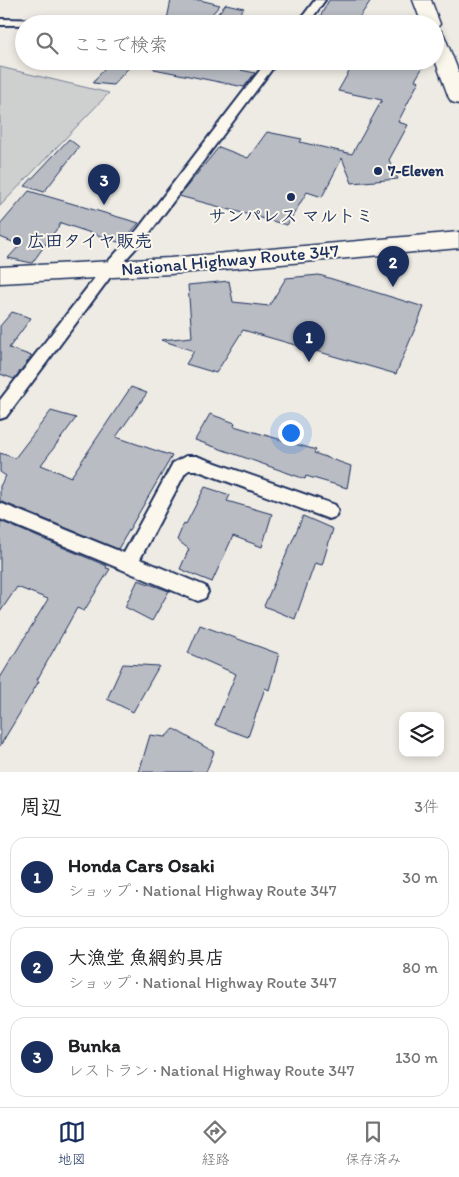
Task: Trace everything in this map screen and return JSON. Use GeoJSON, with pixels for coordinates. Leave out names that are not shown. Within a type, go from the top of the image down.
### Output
{"type":"FeatureCollection","features":[{"type":"Feature","properties":{"kind":"highway"},"geometry":{"type":"LineString","coordinates":[[422,0],[428,15]]}},
{"type":"Feature","properties":{"kind":"highway"},"geometry":{"type":"LineString","coordinates":[[444,59],[459,98]]}},
{"type":"Feature","properties":{"kind":"highway","name":"National Highway Route 347"},"geometry":{"type":"LineString","coordinates":[[0,275],[179,265],[459,240]]}},
{"type":"Feature","properties":{"kind":"street"},"geometry":{"type":"LineString","coordinates":[[309,15],[320,0]]}},
{"type":"Feature","properties":{"kind":"street"},"geometry":{"type":"LineString","coordinates":[[0,22],[15,22]]}},
{"type":"Feature","properties":{"kind":"street"},"geometry":{"type":"LineString","coordinates":[[0,412],[109,269],[143,232],[266,70]]}},
{"type":"Feature","properties":{"kind":"street"},"geometry":{"type":"LineString","coordinates":[[128,563],[179,468],[186,463],[196,463],[329,511]]}},
{"type":"Feature","properties":{"kind":"street"},"geometry":{"type":"LineString","coordinates":[[0,511],[198,592]]}},
{"type":"Feature","properties":{"kind":"shaded area"},"geometry":{"type":"Polygon","coordinates":[[[0,67],[109,93],[0,206],[0,67]]]}},
{"type":"Feature","properties":{"kind":"building"},"geometry":{"type":"Polygon","coordinates":[[[171,0],[200,0],[220,5],[211,15],[168,15],[171,0]]]}},
{"type":"Feature","properties":{"kind":"building"},"geometry":{"type":"Polygon","coordinates":[[[329,0],[371,0],[361,15],[321,15],[329,0]]]}},
{"type":"Feature","properties":{"kind":"building"},"geometry":{"type":"Polygon","coordinates":[[[226,4],[244,8],[238,15],[217,15],[226,4]]]}},
{"type":"Feature","properties":{"kind":"building"},"geometry":{"type":"Polygon","coordinates":[[[103,70],[127,70],[113,85],[93,83],[103,70]]]}},
{"type":"Feature","properties":{"kind":"building"},"geometry":{"type":"Polygon","coordinates":[[[159,70],[241,70],[255,73],[244,87],[159,70]]]}},
{"type":"Feature","properties":{"kind":"building"},"geometry":{"type":"Polygon","coordinates":[[[350,70],[421,70],[415,80],[419,81],[398,122],[408,125],[389,160],[398,179],[352,183],[342,158],[322,197],[307,192],[287,225],[179,196],[219,147],[248,158],[267,132],[302,139],[300,142],[352,154],[382,100],[338,91],[350,70]]]}},
{"type":"Feature","properties":{"kind":"building"},"geometry":{"type":"Polygon","coordinates":[[[69,139],[79,147],[44,192],[25,186],[69,139]]]}},
{"type":"Feature","properties":{"kind":"building"},"geometry":{"type":"Polygon","coordinates":[[[29,191],[139,223],[121,243],[61,223],[32,263],[8,258],[20,245],[0,237],[0,225],[29,191]]]}},
{"type":"Feature","properties":{"kind":"building"},"geometry":{"type":"Polygon","coordinates":[[[319,275],[424,307],[396,374],[243,330],[216,373],[186,364],[194,351],[161,340],[192,337],[188,285],[229,281],[233,302],[269,306],[286,278],[319,275]]]}},
{"type":"Feature","properties":{"kind":"building"},"geometry":{"type":"Polygon","coordinates":[[[12,312],[31,318],[9,348],[32,356],[14,379],[0,374],[0,326],[12,312]]]}},
{"type":"Feature","properties":{"kind":"building"},"geometry":{"type":"Polygon","coordinates":[[[131,387],[147,393],[116,437],[172,456],[118,549],[0,501],[0,486],[6,476],[0,472],[0,453],[15,458],[51,411],[76,418],[41,465],[71,477],[131,387]]]}},
{"type":"Feature","properties":{"kind":"building"},"geometry":{"type":"Polygon","coordinates":[[[210,414],[235,423],[234,426],[316,450],[314,453],[351,466],[347,488],[306,476],[305,479],[195,440],[210,414]]]}},
{"type":"Feature","properties":{"kind":"building"},"geometry":{"type":"Polygon","coordinates":[[[205,487],[230,495],[227,501],[272,514],[262,547],[233,536],[212,582],[180,569],[189,549],[177,540],[184,523],[186,524],[205,487]]]}},
{"type":"Feature","properties":{"kind":"building"},"geometry":{"type":"Polygon","coordinates":[[[303,516],[333,529],[322,565],[315,563],[295,619],[264,606],[303,516]]]}},
{"type":"Feature","properties":{"kind":"building"},"geometry":{"type":"Polygon","coordinates":[[[0,521],[107,566],[106,568],[110,569],[84,611],[77,608],[37,680],[39,681],[0,746],[0,678],[48,599],[17,587],[0,612],[0,521]]]}},
{"type":"Feature","properties":{"kind":"building"},"geometry":{"type":"Polygon","coordinates":[[[138,580],[169,591],[152,621],[125,607],[138,580]]]}},
{"type":"Feature","properties":{"kind":"building"},"geometry":{"type":"Polygon","coordinates":[[[200,625],[279,654],[269,690],[265,688],[248,737],[215,725],[236,674],[188,653],[200,625]]]}},
{"type":"Feature","properties":{"kind":"building"},"geometry":{"type":"Polygon","coordinates":[[[123,664],[159,666],[133,712],[107,699],[123,664]]]}},
{"type":"Feature","properties":{"kind":"building"},"geometry":{"type":"Polygon","coordinates":[[[174,729],[214,752],[206,772],[139,772],[150,735],[165,737],[174,729]]]}},
{"type":"Feature","properties":{"kind":"place","name":"7-Eleven"},"geometry":{"type":"Point","coordinates":[378,171]}},
{"type":"Feature","properties":{"kind":"place","name":"サンパレス マルトミ"},"geometry":{"type":"Point","coordinates":[291,197]}},
{"type":"Feature","properties":{"kind":"place","name":"Bunka"},"geometry":{"type":"Point","coordinates":[104,205]}},
{"type":"Feature","properties":{"kind":"place","name":"広田タイヤ販売"},"geometry":{"type":"Point","coordinates":[17,241]}},
{"type":"Feature","properties":{"kind":"place","name":"大漁堂 魚網釣具店"},"geometry":{"type":"Point","coordinates":[393,287]}},
{"type":"Feature","properties":{"kind":"place","name":"Honda Cars Osaki"},"geometry":{"type":"Point","coordinates":[309,362]}}]}
